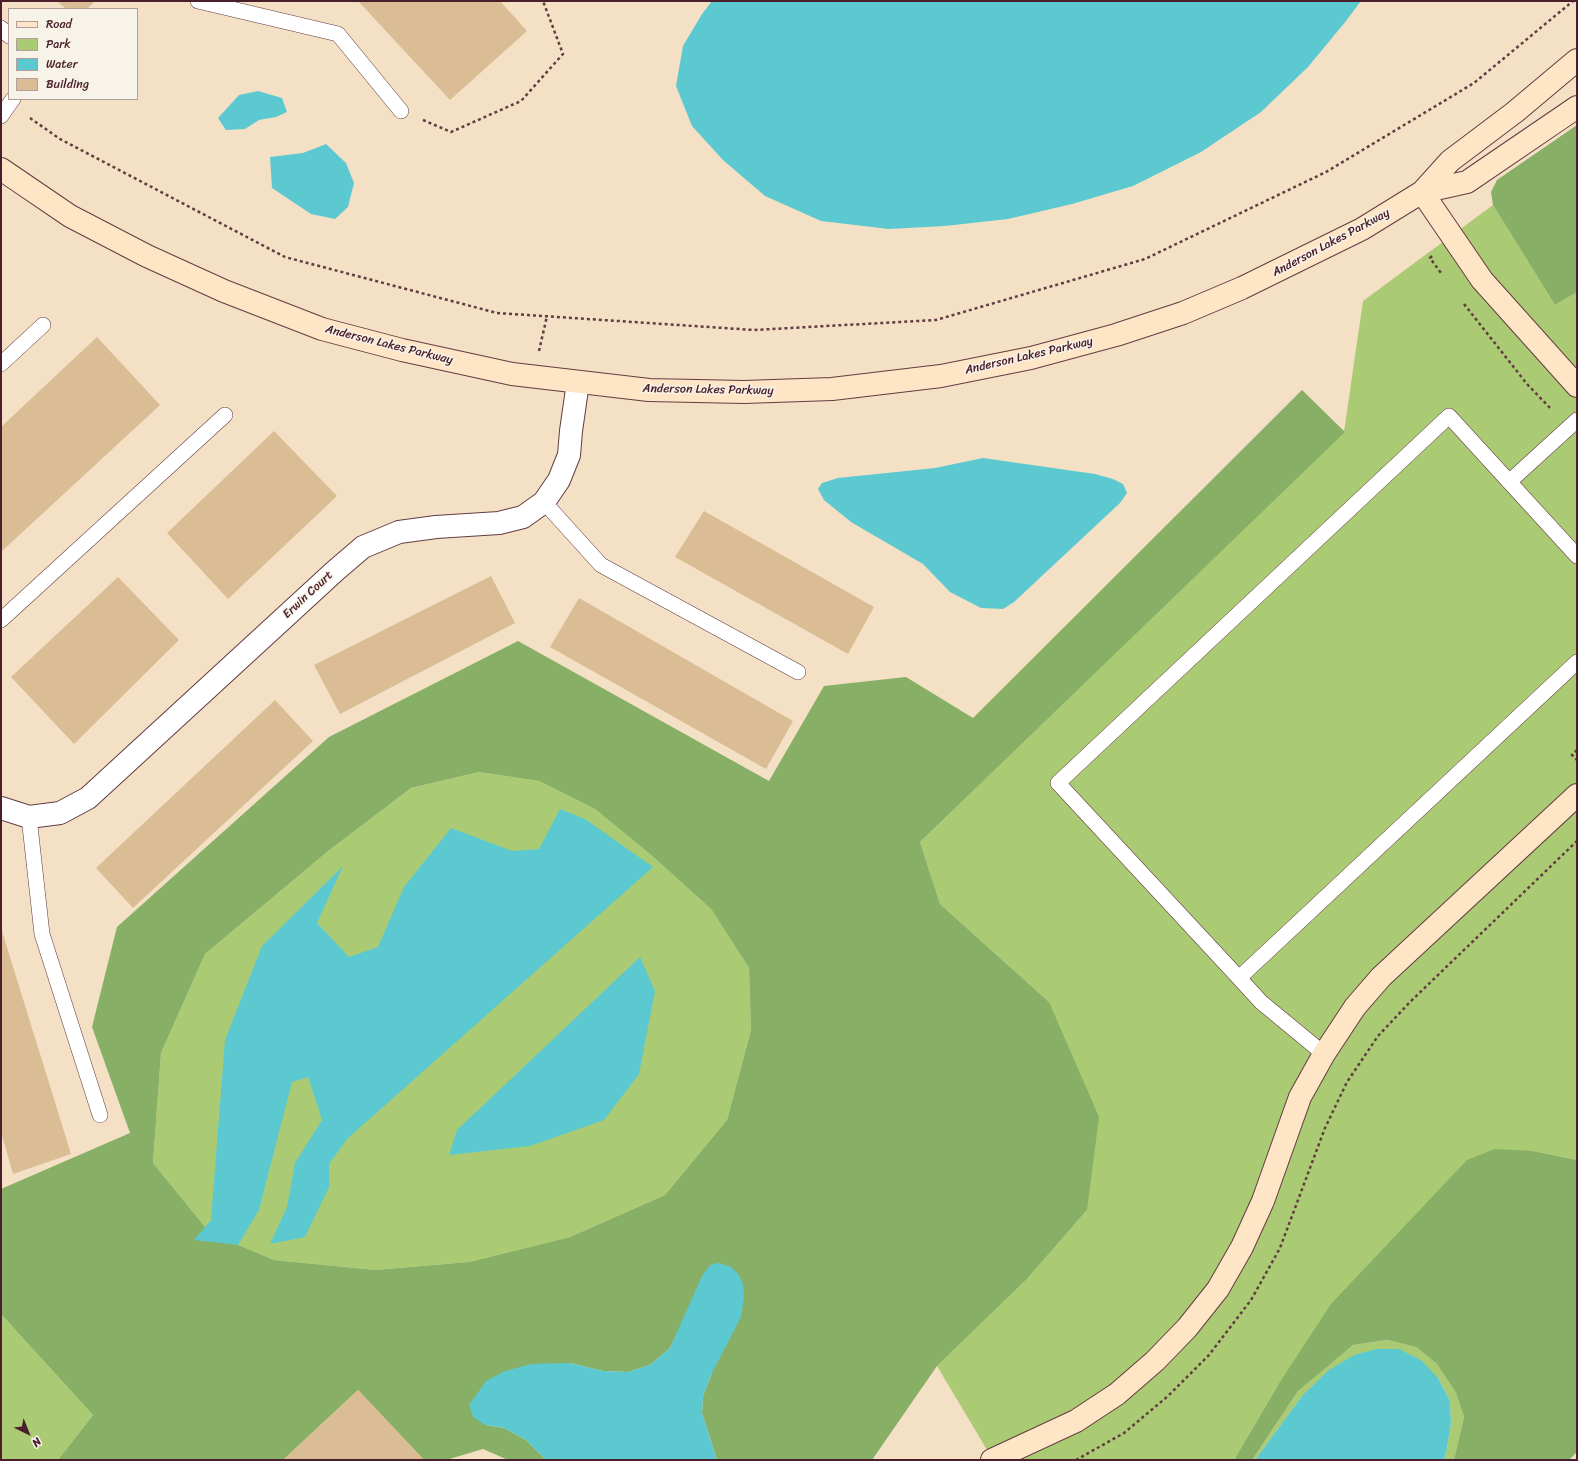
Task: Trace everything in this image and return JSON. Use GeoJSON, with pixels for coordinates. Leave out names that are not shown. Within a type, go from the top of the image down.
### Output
{"type":"FeatureCollection","features":[{"type":"Feature","properties":{"kind":"street","name":"Anderson Lakes Parkway"},"geometry":{"type":"LineString","coordinates":[[1,170],[70,216],[147,256],[224,291],[329,331],[402,350],[512,374],[578,382],[649,390],[744,392],[832,389],[941,376],[1031,358],[1116,335],[1183,313],[1229,294],[1362,229],[1422,192],[1450,161],[1515,112],[1577,60]]}},
{"type":"Feature","properties":{"kind":"street","name":"Anderson Lakes Parkway"},"geometry":{"type":"LineString","coordinates":[[1422,192],[1467,182],[1577,107]]}},
{"type":"Feature","properties":{"kind":"street"},"geometry":{"type":"LineString","coordinates":[[1422,192],[1482,280],[1577,386]]}},
{"type":"Feature","properties":{"kind":"street","name":"Erwin Court"},"geometry":{"type":"LineString","coordinates":[[1,808],[29,817],[60,813],[88,798],[334,571],[363,547],[399,532],[436,527],[499,523],[523,517],[544,502],[559,480],[569,455],[578,382]]}},
{"type":"Feature","properties":{"kind":"street"},"geometry":{"type":"LineString","coordinates":[[992,1460],[1076,1421],[1117,1394],[1155,1361],[1187,1328],[1218,1288],[1242,1247],[1262,1201],[1300,1097],[1324,1054],[1354,1007],[1381,977],[1577,795]]}},
{"type":"Feature","properties":{"kind":"lane"},"geometry":{"type":"LineString","coordinates":[[198,1],[338,34],[401,111]]}},
{"type":"Feature","properties":{"kind":"lane"},"geometry":{"type":"LineString","coordinates":[[1,364],[43,325]]}},
{"type":"Feature","properties":{"kind":"lane"},"geometry":{"type":"LineString","coordinates":[[1,620],[225,416]]}},
{"type":"Feature","properties":{"kind":"lane"},"geometry":{"type":"LineString","coordinates":[[1324,1054],[1261,1002],[1058,783],[1449,416],[1577,556]]}},
{"type":"Feature","properties":{"kind":"lane"},"geometry":{"type":"LineString","coordinates":[[1509,482],[1577,420]]}},
{"type":"Feature","properties":{"kind":"lane"},"geometry":{"type":"LineString","coordinates":[[544,502],[601,565],[798,672]]}},
{"type":"Feature","properties":{"kind":"lane"},"geometry":{"type":"LineString","coordinates":[[1239,978],[1577,662]]}},
{"type":"Feature","properties":{"kind":"lane"},"geometry":{"type":"LineString","coordinates":[[29,817],[42,934],[100,1116]]}},
{"type":"Feature","properties":{"kind":"path"},"geometry":{"type":"LineString","coordinates":[[401,111],[451,132],[521,101],[563,54],[543,1]]}},
{"type":"Feature","properties":{"kind":"path"},"geometry":{"type":"LineString","coordinates":[[8,106],[60,139],[285,257],[497,313],[754,330],[936,320],[1145,258],[1326,172],[1474,83],[1573,1]]}},
{"type":"Feature","properties":{"kind":"path"},"geometry":{"type":"LineString","coordinates":[[535,377],[547,316]]}},
{"type":"Feature","properties":{"kind":"path"},"geometry":{"type":"LineString","coordinates":[[1577,750],[1572,755],[1577,760]]}},
{"type":"Feature","properties":{"kind":"path"},"geometry":{"type":"LineString","coordinates":[[1076,1460],[1124,1433],[1168,1396],[1209,1355],[1251,1300],[1280,1248],[1325,1128],[1347,1082],[1378,1036],[1410,1002],[1577,841]]}},
{"type":"Feature","properties":{"kind":"green space"},"geometry":{"type":"Polygon","coordinates":[[[1577,125],[1577,292],[1555,305],[1493,205],[1491,192],[1497,180],[1577,125]]]}},
{"type":"Feature","properties":{"kind":"green space"},"geometry":{"type":"Polygon","coordinates":[[[1493,205],[1555,305],[1577,292],[1577,1160],[1533,1151],[1278,1385],[1234,1460],[993,1460],[937,1366],[1026,1280],[1087,1210],[1049,1002],[940,904],[920,842],[1344,432],[1363,301],[1493,205]]]}},
{"type":"Feature","properties":{"kind":"green space"},"geometry":{"type":"Polygon","coordinates":[[[1302,390],[1345,432],[920,842],[940,904],[1049,1002],[1099,1117],[1087,1210],[1026,1280],[937,1366],[872,1460],[717,1460],[702,1413],[703,1396],[712,1373],[682,1323],[670,1348],[650,1365],[628,1372],[603,1371],[570,1363],[485,1425],[504,1428],[526,1440],[546,1460],[508,1460],[483,1449],[446,1460],[424,1460],[358,1390],[283,1460],[58,1460],[93,1415],[1,1314],[1,1189],[130,1133],[92,1027],[117,927],[329,737],[518,641],[769,781],[824,686],[906,677],[973,718],[1302,390]],[[479,772],[411,788],[327,852],[205,954],[161,1053],[153,1163],[210,1233],[274,1260],[375,1270],[469,1262],[570,1237],[665,1195],[727,1120],[751,1030],[749,968],[711,909],[650,854],[595,809],[539,781],[479,772]]]}},
{"type":"Feature","properties":{"kind":"green space"},"geometry":{"type":"Polygon","coordinates":[[[479,772],[539,781],[595,809],[650,854],[711,909],[749,968],[751,1030],[727,1120],[665,1195],[570,1237],[469,1262],[375,1270],[274,1260],[210,1233],[153,1163],[161,1053],[205,954],[327,852],[411,788],[479,772]]]}},
{"type":"Feature","properties":{"kind":"green space"},"geometry":{"type":"Polygon","coordinates":[[[1495,1149],[1533,1151],[1577,1160],[1577,1452],[1569,1460],[1454,1460],[1464,1417],[1456,1393],[1437,1364],[1416,1347],[1388,1340],[1353,1345],[1298,1391],[1252,1460],[1234,1460],[1278,1385],[1331,1304],[1467,1160],[1495,1149]]]}},
{"type":"Feature","properties":{"kind":"green space"},"geometry":{"type":"Polygon","coordinates":[[[1,1314],[93,1415],[58,1460],[1,1460],[1,1314]]]}},
{"type":"Feature","properties":{"kind":"green space"},"geometry":{"type":"Polygon","coordinates":[[[1389,1340],[1416,1347],[1437,1364],[1456,1393],[1464,1417],[1454,1460],[1444,1460],[1451,1424],[1450,1401],[1438,1378],[1302,1396],[1255,1460],[1252,1460],[1298,1391],[1353,1345],[1389,1340]]]}},
{"type":"Feature","properties":{"kind":"water"},"geometry":{"type":"Polygon","coordinates":[[[712,1],[1361,1],[1308,67],[1261,112],[1201,152],[1133,186],[1072,204],[1008,219],[945,226],[889,229],[821,221],[765,196],[723,160],[692,126],[676,86],[683,46],[702,14],[712,1]]]}},
{"type":"Feature","properties":{"kind":"water"},"geometry":{"type":"Polygon","coordinates":[[[258,91],[282,98],[287,112],[276,117],[259,120],[245,129],[226,130],[218,118],[239,95],[258,91]]]}},
{"type":"Feature","properties":{"kind":"water"},"geometry":{"type":"Polygon","coordinates":[[[326,144],[346,163],[354,183],[348,207],[335,219],[311,214],[272,188],[270,157],[303,153],[326,144]]]}},
{"type":"Feature","properties":{"kind":"water"},"geometry":{"type":"Polygon","coordinates":[[[983,458],[1095,474],[1113,479],[1123,484],[1127,493],[1120,503],[1014,602],[1003,609],[981,608],[950,592],[923,564],[851,522],[824,500],[818,489],[822,483],[838,478],[935,468],[983,458]]]}},
{"type":"Feature","properties":{"kind":"water"},"geometry":{"type":"Polygon","coordinates":[[[560,809],[585,819],[653,867],[347,1139],[329,1164],[329,1187],[305,1237],[270,1244],[287,1207],[295,1163],[322,1120],[308,1077],[292,1082],[259,1210],[238,1245],[194,1240],[211,1220],[225,1040],[262,946],[343,866],[317,923],[349,957],[378,947],[404,887],[451,828],[512,851],[539,849],[560,809]]]}},
{"type":"Feature","properties":{"kind":"water"},"geometry":{"type":"Polygon","coordinates":[[[640,957],[655,991],[639,1074],[604,1120],[530,1146],[449,1155],[457,1130],[640,957]]]}},
{"type":"Feature","properties":{"kind":"water"},"geometry":{"type":"Polygon","coordinates":[[[719,1263],[731,1267],[739,1275],[743,1284],[744,1296],[741,1317],[712,1373],[703,1396],[702,1413],[717,1460],[546,1460],[526,1440],[504,1428],[485,1425],[473,1417],[469,1405],[486,1381],[505,1371],[531,1364],[570,1363],[603,1371],[628,1372],[650,1365],[670,1348],[702,1276],[710,1265],[719,1263]]]}},
{"type":"Feature","properties":{"kind":"water"},"geometry":{"type":"Polygon","coordinates":[[[1376,1349],[1399,1349],[1421,1360],[1438,1378],[1450,1401],[1451,1424],[1444,1460],[1255,1460],[1302,1396],[1329,1370],[1354,1355],[1376,1349]]]}},
{"type":"Feature","properties":{"kind":"building"},"geometry":{"type":"Polygon","coordinates":[[[57,1],[95,1],[88,8],[65,8],[57,1]]]}},
{"type":"Feature","properties":{"kind":"building"},"geometry":{"type":"Polygon","coordinates":[[[358,1],[500,1],[527,31],[450,100],[358,1]]]}},
{"type":"Feature","properties":{"kind":"building"},"geometry":{"type":"Polygon","coordinates":[[[97,337],[160,405],[1,552],[1,427],[97,337]]]}},
{"type":"Feature","properties":{"kind":"building"},"geometry":{"type":"Polygon","coordinates":[[[274,431],[337,496],[228,599],[167,533],[274,431]]]}},
{"type":"Feature","properties":{"kind":"building"},"geometry":{"type":"Polygon","coordinates":[[[704,511],[874,607],[848,654],[675,557],[704,511]]]}},
{"type":"Feature","properties":{"kind":"building"},"geometry":{"type":"Polygon","coordinates":[[[491,576],[515,623],[340,714],[314,665],[491,576]]]}},
{"type":"Feature","properties":{"kind":"building"},"geometry":{"type":"Polygon","coordinates":[[[118,577],[179,640],[74,744],[11,677],[118,577]]]}},
{"type":"Feature","properties":{"kind":"building"},"geometry":{"type":"Polygon","coordinates":[[[579,598],[793,721],[766,769],[550,647],[579,598]]]}},
{"type":"Feature","properties":{"kind":"building"},"geometry":{"type":"Polygon","coordinates":[[[275,700],[313,741],[133,908],[96,868],[275,700]]]}},
{"type":"Feature","properties":{"kind":"building"},"geometry":{"type":"Polygon","coordinates":[[[1,928],[71,1154],[13,1174],[1,1132],[1,928]]]}},
{"type":"Feature","properties":{"kind":"building"},"geometry":{"type":"Polygon","coordinates":[[[358,1390],[424,1460],[283,1460],[358,1390]]]}}]}
